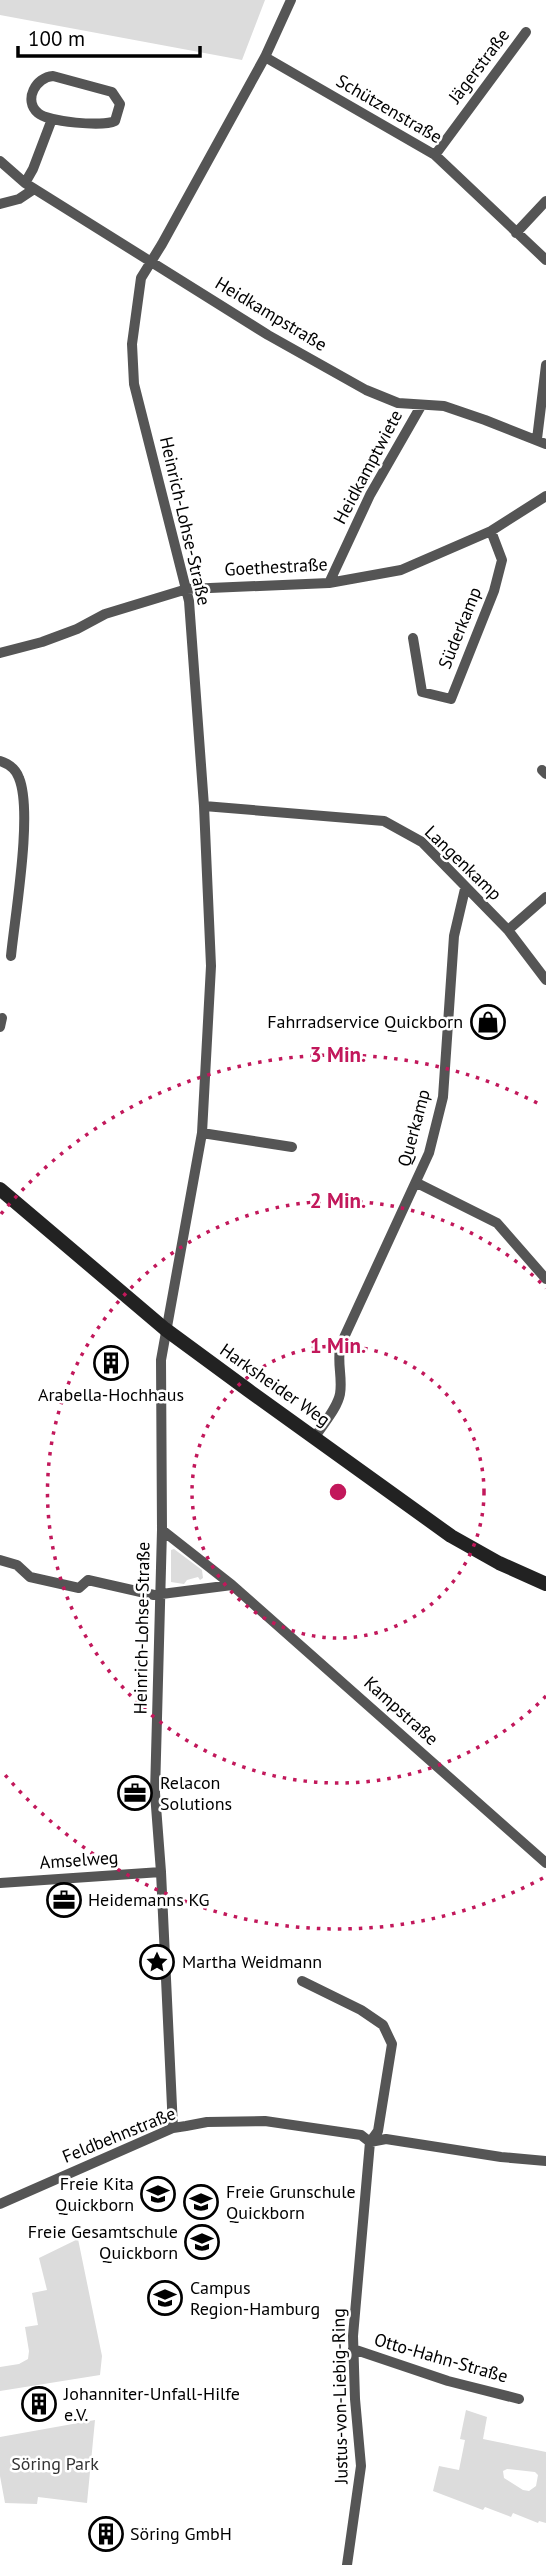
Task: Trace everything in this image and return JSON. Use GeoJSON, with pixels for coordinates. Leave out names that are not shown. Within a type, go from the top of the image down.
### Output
{"type":"FeatureCollection","features":[{"type":"Feature","properties":{"kind":"main road","name":"Harksheider Weg"},"geometry":{"type":"LineString","coordinates":[[0,1189],[165,1329],[456,1539],[499,1563],[546,1584]]}},
{"type":"Feature","properties":{"kind":"street","name":"Heinrich-Lohse-Straße"},"geometry":{"type":"LineString","coordinates":[[173,2128],[155,1793],[162,1530],[161,1360],[202,1133],[211,966],[204,806],[187,589],[134,384],[132,344],[141,278],[163,244],[265,57],[291,0]]}},
{"type":"Feature","properties":{"kind":"street","name":"Jägerstraße"},"geometry":{"type":"LineString","coordinates":[[435,155],[526,32]]}},
{"type":"Feature","properties":{"kind":"street","name":"Schützenstraße"},"geometry":{"type":"LineString","coordinates":[[265,57],[435,155],[546,260]]}},
{"type":"Feature","properties":{"kind":"street"},"geometry":{"type":"LineString","coordinates":[[45,76],[60,76],[106,89],[116,95],[120,104],[118,117],[110,124],[52,118],[39,114],[32,103],[36,84],[45,76]]}},
{"type":"Feature","properties":{"kind":"street"},"geometry":{"type":"LineString","coordinates":[[0,204],[19,199],[29,186],[52,118]]}},
{"type":"Feature","properties":{"kind":"street","name":"Heidkampstraße"},"geometry":{"type":"LineString","coordinates":[[0,161],[29,186],[268,335],[366,390],[398,403],[444,406],[541,442]]}},
{"type":"Feature","properties":{"kind":"street"},"geometry":{"type":"LineString","coordinates":[[516,233],[546,201]]}},
{"type":"Feature","properties":{"kind":"street"},"geometry":{"type":"LineString","coordinates":[[541,442],[546,365]]}},
{"type":"Feature","properties":{"kind":"street","name":"Heidkamptwiete"},"geometry":{"type":"LineString","coordinates":[[329,583],[370,495],[421,406]]}},
{"type":"Feature","properties":{"kind":"street","name":"Goethestraße"},"geometry":{"type":"LineString","coordinates":[[0,653],[42,642],[77,629],[105,614],[187,589],[329,583],[401,569],[491,531],[546,496]]}},
{"type":"Feature","properties":{"kind":"street","name":"Süderkamp"},"geometry":{"type":"LineString","coordinates":[[413,638],[422,692],[450,699],[494,591],[502,560],[491,531]]}},
{"type":"Feature","properties":{"kind":"street"},"geometry":{"type":"LineString","coordinates":[[0,761],[13,767],[23,794],[24,831],[11,956]]}},
{"type":"Feature","properties":{"kind":"street","name":"Langenkamp"},"geometry":{"type":"LineString","coordinates":[[204,806],[384,821],[422,842],[508,930],[546,980]]}},
{"type":"Feature","properties":{"kind":"street","name":"Querkamp"},"geometry":{"type":"LineString","coordinates":[[315,1437],[337,1403],[340,1392],[341,1344],[429,1153],[443,1097],[454,936],[465,889]]}},
{"type":"Feature","properties":{"kind":"street"},"geometry":{"type":"LineString","coordinates":[[508,930],[546,897]]}},
{"type":"Feature","properties":{"kind":"street"},"geometry":{"type":"LineString","coordinates":[[202,1133],[292,1147]]}},
{"type":"Feature","properties":{"kind":"street"},"geometry":{"type":"LineString","coordinates":[[417,1183],[497,1223],[546,1279]]}},
{"type":"Feature","properties":{"kind":"street","name":"Kampstraße"},"geometry":{"type":"LineString","coordinates":[[162,1530],[232,1585],[546,1863]]}},
{"type":"Feature","properties":{"kind":"street"},"geometry":{"type":"LineString","coordinates":[[0,1560],[17,1565],[30,1577],[79,1588],[88,1580],[153,1595],[232,1585]]}},
{"type":"Feature","properties":{"kind":"street","name":"Amselweg"},"geometry":{"type":"LineString","coordinates":[[0,1883],[161,1872]]}},
{"type":"Feature","properties":{"kind":"street","name":"Justus-von-Liebig-Ring"},"geometry":{"type":"LineString","coordinates":[[302,1981],[361,2010],[383,2025],[392,2044],[378,2131],[370,2142],[358,2261],[353,2349],[361,2466],[347,2565]]}},
{"type":"Feature","properties":{"kind":"street","name":"Feldbehnstraße"},"geometry":{"type":"LineString","coordinates":[[0,2204],[173,2128],[207,2122],[265,2121],[361,2135],[370,2142],[386,2139],[501,2157],[546,2161]]}},
{"type":"Feature","properties":{"kind":"street","name":"Otto-Hahn-Straße"},"geometry":{"type":"LineString","coordinates":[[353,2349],[448,2381],[519,2399]]}},
{"type":"Feature","properties":{"kind":"green space"},"geometry":{"type":"Polygon","coordinates":[[[0,0],[265,0],[242,60],[0,15],[0,0]]]}},
{"type":"Feature","properties":{"kind":"green space"},"geometry":{"type":"Polygon","coordinates":[[[174,1549],[202,1570],[203,1578],[187,1580],[184,1584],[171,1582],[171,1550],[174,1549]]]}},
{"type":"Feature","properties":{"kind":"green space"},"geometry":{"type":"Polygon","coordinates":[[[78,2239],[102,2356],[100,2375],[0,2391],[0,2367],[19,2364],[28,2359],[25,2327],[38,2325],[32,2293],[47,2290],[39,2258],[78,2239]]]}},
{"type":"Feature","properties":{"kind":"green space"},"geometry":{"type":"Polygon","coordinates":[[[466,2410],[487,2417],[483,2439],[546,2452],[546,2523],[538,2523],[513,2513],[511,2517],[485,2507],[483,2510],[433,2491],[439,2466],[459,2470],[465,2440],[460,2439],[466,2410]],[[507,2469],[503,2471],[504,2478],[529,2491],[536,2486],[538,2475],[535,2472],[507,2469]]]}},
{"type":"Feature","properties":{"kind":"green space","name":"Söring Park"},"geometry":{"type":"Polygon","coordinates":[[[95,2420],[87,2503],[38,2497],[37,2504],[5,2503],[0,2476],[0,2437],[95,2420]]]}},
{"type":"Feature","properties":{"kind":"place","name":"Fahrradservice Quickborn"},"geometry":{"type":"Point","coordinates":[488,1022]}},
{"type":"Feature","properties":{"kind":"place","name":"Arabella-Hochhaus"},"geometry":{"type":"Point","coordinates":[111,1363]}},
{"type":"Feature","properties":{"kind":"place","name":"Relacon Solutions"},"geometry":{"type":"Point","coordinates":[135,1793]}},
{"type":"Feature","properties":{"kind":"place","name":"Heidemanns KG"},"geometry":{"type":"Point","coordinates":[64,1900]}},
{"type":"Feature","properties":{"kind":"place","name":"Martha Weidmann"},"geometry":{"type":"Point","coordinates":[157,1962]}},
{"type":"Feature","properties":{"kind":"place","name":"Freie Kita Quickborn"},"geometry":{"type":"Point","coordinates":[158,2194]}},
{"type":"Feature","properties":{"kind":"place","name":"Freie Grunschule Quickborn"},"geometry":{"type":"Point","coordinates":[201,2202]}},
{"type":"Feature","properties":{"kind":"place","name":"Freie Gesamtschule Quickborn"},"geometry":{"type":"Point","coordinates":[202,2242]}},
{"type":"Feature","properties":{"kind":"place","name":"Campus Region-Hamburg"},"geometry":{"type":"Point","coordinates":[165,2298]}},
{"type":"Feature","properties":{"kind":"place","name":"Johanniter-Unfall-Hilfe e.V."},"geometry":{"type":"Point","coordinates":[39,2404]}},
{"type":"Feature","properties":{"kind":"place","name":"Söring GmbH"},"geometry":{"type":"Point","coordinates":[106,2534]}}]}
